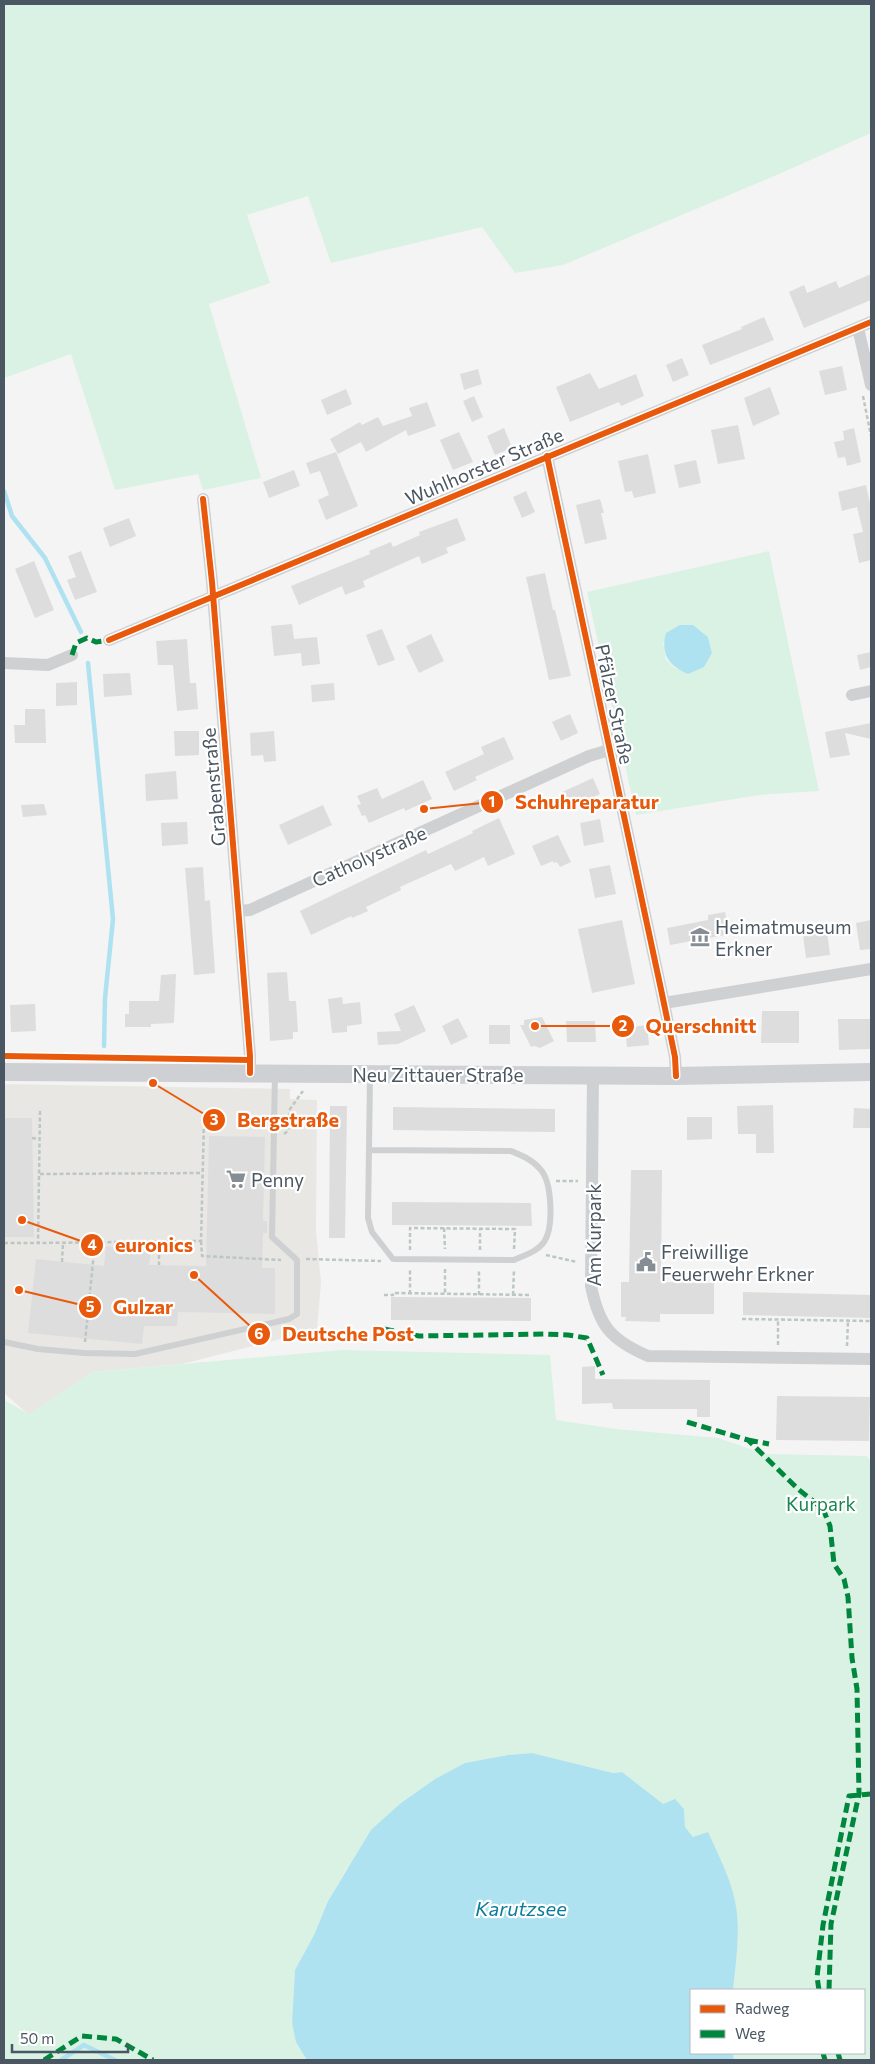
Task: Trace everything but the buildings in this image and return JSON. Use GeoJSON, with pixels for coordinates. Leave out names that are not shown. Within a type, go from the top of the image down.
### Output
{"type":"FeatureCollection","features":[{"type":"Feature","properties":{"kind":"main road","name":"Neu Zittauer Straße"},"geometry":{"type":"LineString","coordinates":[[4,1072],[676,1076],[871,1072]]}},
{"type":"Feature","properties":{"kind":"street","name":"Wuhlhorster Straße"},"geometry":{"type":"LineString","coordinates":[[109,640],[871,322]]}},
{"type":"Feature","properties":{"kind":"street"},"geometry":{"type":"LineString","coordinates":[[858,328],[871,384]]}},
{"type":"Feature","properties":{"kind":"street","name":"Pfälzer Straße"},"geometry":{"type":"LineString","coordinates":[[547,456],[664,1003],[675,1057],[676,1076]]}},
{"type":"Feature","properties":{"kind":"street","name":"Grabenstraße"},"geometry":{"type":"LineString","coordinates":[[203,499],[239,911],[250,1073]]}},
{"type":"Feature","properties":{"kind":"street"},"geometry":{"type":"LineString","coordinates":[[4,662],[48,665],[72,655]]}},
{"type":"Feature","properties":{"kind":"street"},"geometry":{"type":"LineString","coordinates":[[852,695],[871,691]]}},
{"type":"Feature","properties":{"kind":"street","name":"Catholystraße"},"geometry":{"type":"LineString","coordinates":[[239,911],[250,910],[590,756],[609,750]]}},
{"type":"Feature","properties":{"kind":"street"},"geometry":{"type":"LineString","coordinates":[[664,1003],[871,969]]}},
{"type":"Feature","properties":{"kind":"street","name":"Am Kurpark"},"geometry":{"type":"LineString","coordinates":[[593,1075],[591,1286],[598,1315],[610,1332],[627,1347],[648,1356],[871,1359]]}},
{"type":"Feature","properties":{"kind":"lane"},"geometry":{"type":"LineString","coordinates":[[4,1342],[38,1349],[84,1353],[134,1354],[289,1319],[297,1314],[298,1260],[272,1237],[273,1121],[276,1073]]}},
{"type":"Feature","properties":{"kind":"lane"},"geometry":{"type":"LineString","coordinates":[[370,1073],[368,1218],[372,1232],[393,1259],[514,1260],[532,1252],[545,1241],[550,1221],[549,1186],[542,1170],[530,1159],[511,1151],[370,1150]]}},
{"type":"Feature","properties":{"kind":"path"},"geometry":{"type":"LineString","coordinates":[[273,1135],[284,1134],[288,1131],[290,1109],[297,1097],[308,1086]]}},
{"type":"Feature","properties":{"kind":"path"},"geometry":{"type":"LineString","coordinates":[[38,1243],[40,1111]]}},
{"type":"Feature","properties":{"kind":"path"},"geometry":{"type":"LineString","coordinates":[[204,1120],[202,1256],[385,1262]]}},
{"type":"Feature","properties":{"kind":"path"},"geometry":{"type":"LineString","coordinates":[[32,1138],[40,1139]]}},
{"type":"Feature","properties":{"kind":"path"},"geometry":{"type":"LineString","coordinates":[[40,1174],[202,1173]]}},
{"type":"Feature","properties":{"kind":"path"},"geometry":{"type":"LineString","coordinates":[[546,1181],[580,1182]]}},
{"type":"Feature","properties":{"kind":"path"},"geometry":{"type":"LineString","coordinates":[[410,1228],[514,1229]]}},
{"type":"Feature","properties":{"kind":"path"},"geometry":{"type":"LineString","coordinates":[[84,1353],[96,1232]]}},
{"type":"Feature","properties":{"kind":"path"},"geometry":{"type":"LineString","coordinates":[[4,1243],[201,1241]]}},
{"type":"Feature","properties":{"kind":"path"},"geometry":{"type":"LineString","coordinates":[[159,1242],[159,1266]]}},
{"type":"Feature","properties":{"kind":"path"},"geometry":{"type":"LineString","coordinates":[[62,1262],[63,1243]]}},
{"type":"Feature","properties":{"kind":"path"},"geometry":{"type":"LineString","coordinates":[[532,1252],[578,1262]]}},
{"type":"Feature","properties":{"kind":"path"},"geometry":{"type":"LineString","coordinates":[[384,1295],[531,1295]]}},
{"type":"Feature","properties":{"kind":"path"},"geometry":{"type":"LineString","coordinates":[[742,1319],[871,1321]]}},
{"type":"Feature","properties":{"kind":"path"},"geometry":{"type":"LineString","coordinates":[[778,1320],[778,1347]]}},
{"type":"Feature","properties":{"kind":"path"},"geometry":{"type":"LineString","coordinates":[[847,1340],[848,1321]]}},
{"type":"Feature","properties":{"kind":"shaded area"},"geometry":{"type":"Polygon","coordinates":[[[4,1084],[290,1089],[290,1099],[317,1100],[316,1232],[321,1282],[317,1330],[182,1364],[93,1372],[29,1415],[4,1393],[4,1084]]]}},
{"type":"Feature","properties":{"kind":"green space"},"geometry":{"type":"Polygon","coordinates":[[[4,4],[871,4],[871,133],[563,265],[515,273],[482,227],[331,263],[308,196],[247,215],[270,283],[209,304],[261,478],[203,490],[198,474],[115,490],[71,354],[4,378],[4,4]]]}},
{"type":"Feature","properties":{"kind":"green space"},"geometry":{"type":"Polygon","coordinates":[[[769,551],[819,791],[759,795],[636,815],[587,592],[769,551]],[[693,625],[663,643],[666,660],[676,669],[704,667],[712,653],[708,637],[693,625]]]}},
{"type":"Feature","properties":{"kind":"green space","name":"Kurpark"},"geometry":{"type":"Polygon","coordinates":[[[342,1350],[550,1355],[556,1420],[616,1429],[718,1438],[765,1454],[866,1456],[871,1461],[871,2060],[734,2060],[733,2054],[865,2054],[865,1989],[733,1989],[738,1940],[693,1837],[685,1827],[684,1809],[663,1805],[622,1772],[613,1773],[532,1753],[508,1755],[465,1763],[435,1779],[401,1803],[346,1870],[328,1901],[314,1935],[295,1970],[292,2022],[307,2060],[4,2060],[4,1400],[29,1414],[93,1372],[342,1350]]]}},
{"type":"Feature","properties":{"kind":"water"},"geometry":{"type":"Polygon","coordinates":[[[680,625],[693,625],[708,637],[712,653],[704,667],[688,674],[671,663],[665,654],[664,648],[666,633],[680,625]]]}},
{"type":"Feature","properties":{"kind":"water","name":"Karutzsee"},"geometry":{"type":"Polygon","coordinates":[[[532,1753],[613,1773],[622,1772],[663,1804],[675,1799],[684,1809],[685,1827],[693,1837],[708,1832],[733,1892],[738,1923],[737,1957],[733,1989],[690,1989],[690,2054],[733,2054],[734,2060],[307,2060],[296,2042],[292,2022],[295,1970],[314,1935],[328,1901],[371,1830],[401,1803],[435,1779],[465,1763],[508,1755],[532,1753]]]}},
{"type":"Feature","properties":{"kind":"waterway"},"geometry":{"type":"LineString","coordinates":[[4,491],[12,516],[45,558],[81,632]]}},
{"type":"Feature","properties":{"kind":"waterway"},"geometry":{"type":"LineString","coordinates":[[88,663],[113,919],[105,998],[104,1046]]}},
{"type":"Feature","properties":{"kind":"waterway"},"geometry":{"type":"LineString","coordinates":[[61,2060],[84,2045],[115,2060]]}},
{"type":"Feature","properties":{"kind":"marked path"},"geometry":{"type":"LineString","coordinates":[[72,655],[76,643],[87,638],[96,642],[109,640]]}},
{"type":"Feature","properties":{"kind":"marked path"},"geometry":{"type":"LineString","coordinates":[[384,1329],[419,1336],[544,1334],[587,1338],[603,1375]]}},
{"type":"Feature","properties":{"kind":"marked path"},"geometry":{"type":"LineString","coordinates":[[687,1422],[748,1440],[798,1489],[823,1509],[830,1526],[834,1564],[844,1579],[848,1597],[852,1658],[857,1689],[859,1794],[831,1924],[829,1989]]}},
{"type":"Feature","properties":{"kind":"marked path"},"geometry":{"type":"LineString","coordinates":[[748,1440],[769,1444]]}},
{"type":"Feature","properties":{"kind":"marked path"},"geometry":{"type":"LineString","coordinates":[[819,1989],[817,1977],[823,1925],[849,1796],[871,1794]]}},
{"type":"Feature","properties":{"kind":"marked path"},"geometry":{"type":"LineString","coordinates":[[44,2060],[82,2036],[116,2039],[153,2060]]}},
{"type":"Feature","properties":{"kind":"marked path"},"geometry":{"type":"LineString","coordinates":[[823,2054],[825,2060]]}},
{"type":"Feature","properties":{"kind":"marked path"},"geometry":{"type":"LineString","coordinates":[[838,2054],[840,2060]]}},
{"type":"Feature","properties":{"kind":"cycle path"},"geometry":{"type":"LineString","coordinates":[[109,640],[871,322]]}},
{"type":"Feature","properties":{"kind":"cycle path"},"geometry":{"type":"LineString","coordinates":[[547,456],[662,994],[675,1057],[676,1076]]}},
{"type":"Feature","properties":{"kind":"cycle path"},"geometry":{"type":"LineString","coordinates":[[203,499],[212,582],[250,1073]]}},
{"type":"Feature","properties":{"kind":"cycle path"},"geometry":{"type":"LineString","coordinates":[[4,1056],[250,1060]]}},
{"type":"Feature","properties":{"kind":"place","name":"Schuhreparatur"},"geometry":{"type":"Point","coordinates":[424,809]}},
{"type":"Feature","properties":{"kind":"place","name":"Heimatmuseum Erkner"},"geometry":{"type":"Point","coordinates":[700,937]}},
{"type":"Feature","properties":{"kind":"place","name":"Querschnitt"},"geometry":{"type":"Point","coordinates":[535,1026]}},
{"type":"Feature","properties":{"kind":"place","name":"Bergstraße"},"geometry":{"type":"Point","coordinates":[153,1083]}},
{"type":"Feature","properties":{"kind":"place","name":"Penny"},"geometry":{"type":"Point","coordinates":[236,1179]}},
{"type":"Feature","properties":{"kind":"place","name":"euronics"},"geometry":{"type":"Point","coordinates":[22,1220]}},
{"type":"Feature","properties":{"kind":"place","name":"Freiwillige Feuerwehr Erkner"},"geometry":{"type":"Point","coordinates":[646,1262]}},
{"type":"Feature","properties":{"kind":"place","name":"Deutsche Post"},"geometry":{"type":"Point","coordinates":[194,1275]}},
{"type":"Feature","properties":{"kind":"place","name":"Gulzar"},"geometry":{"type":"Point","coordinates":[19,1290]}}]}
